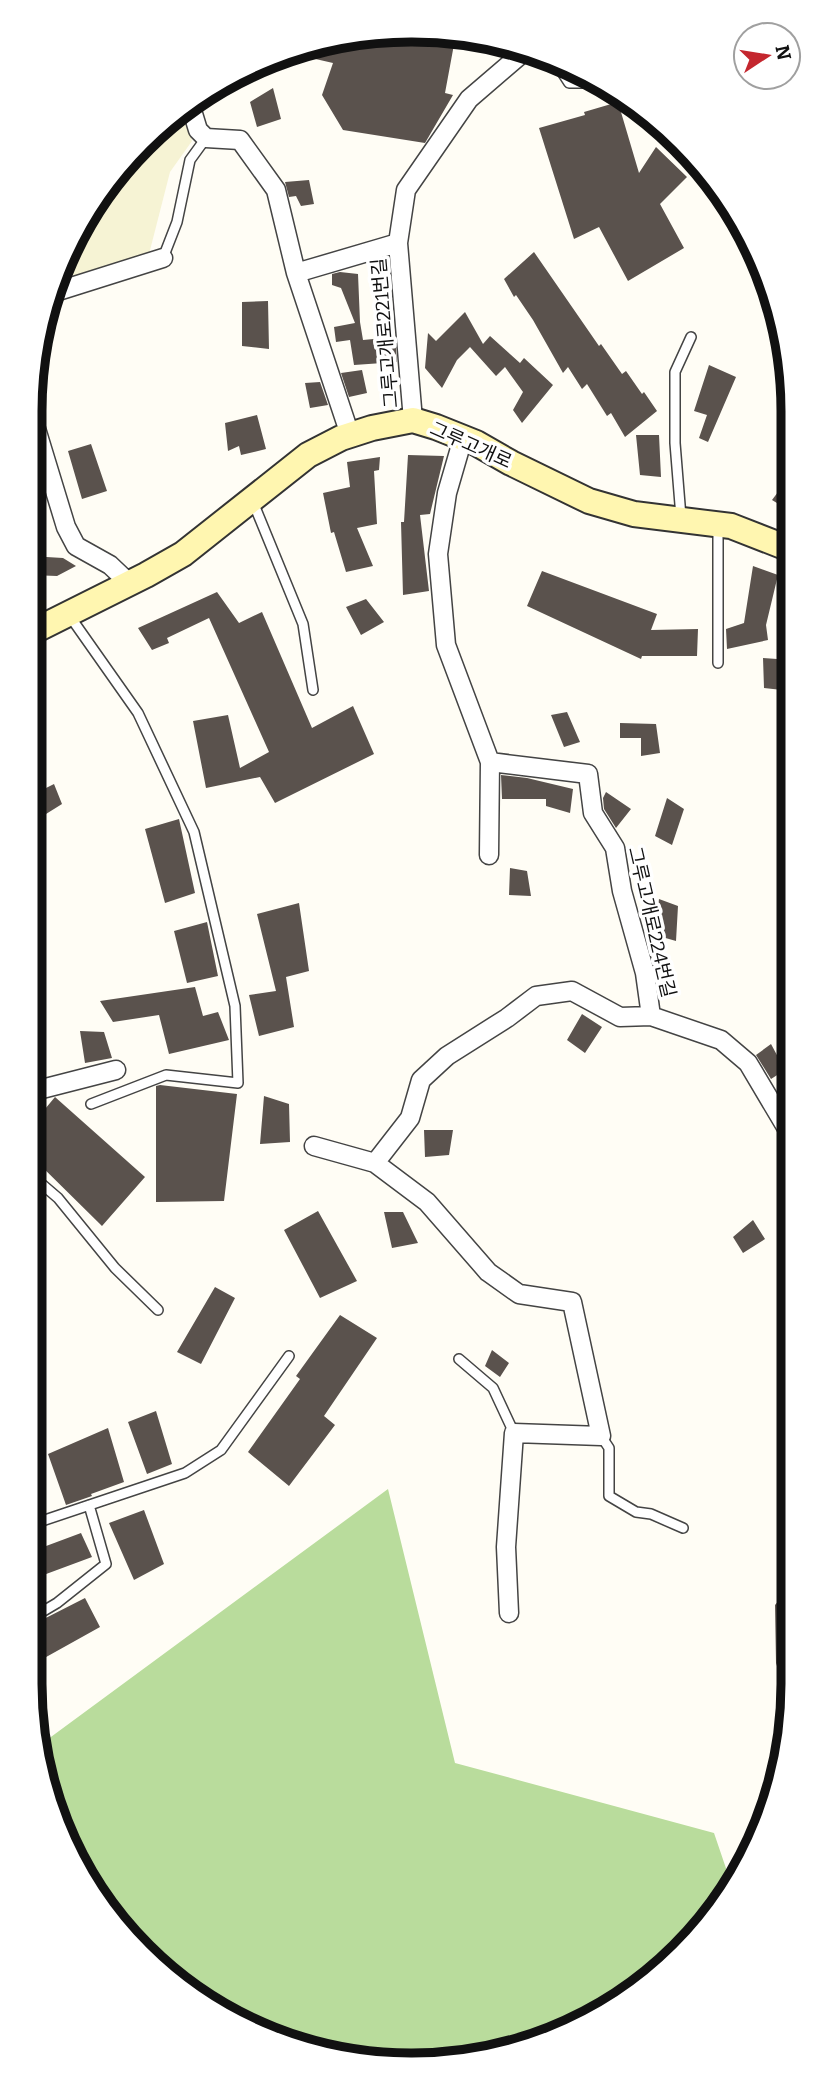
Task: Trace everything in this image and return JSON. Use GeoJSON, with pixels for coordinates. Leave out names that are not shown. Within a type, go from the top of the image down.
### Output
{"type":"FeatureCollection","features":[{"type":"Feature","properties":{"kind":"street","name":"그루고개로221번길"},"geometry":{"type":"LineString","coordinates":[[413,420],[398,243],[406,190],[469,99],[517,58]]}},
{"type":"Feature","properties":{"kind":"street"},"geometry":{"type":"LineString","coordinates":[[193,114],[198,130],[206,138],[240,140],[276,190],[296,274],[350,435]]}},
{"type":"Feature","properties":{"kind":"street","name":"그루고개로221번길"},"geometry":{"type":"LineString","coordinates":[[296,274],[398,243]]}},
{"type":"Feature","properties":{"kind":"street"},"geometry":{"type":"LineString","coordinates":[[63,289],[163,258]]}},
{"type":"Feature","properties":{"kind":"street","name":"그루고개로"},"geometry":{"type":"LineString","coordinates":[[42,627],[183,554],[308,455],[350,435],[413,420],[463,438],[589,501],[634,514],[731,526],[781,545]]}},
{"type":"Feature","properties":{"kind":"street"},"geometry":{"type":"LineString","coordinates":[[463,438],[447,493],[438,554],[446,645],[490,762],[489,855]]}},
{"type":"Feature","properties":{"kind":"street"},"geometry":{"type":"LineString","coordinates":[[42,448],[66,527],[76,545],[110,565],[130,583]]}},
{"type":"Feature","properties":{"kind":"street","name":"그루고개로224번길"},"geometry":{"type":"LineString","coordinates":[[490,762],[588,774],[593,813],[615,848],[622,891],[645,973],[651,1016]]}},
{"type":"Feature","properties":{"kind":"street","name":"그루고개로224번길"},"geometry":{"type":"LineString","coordinates":[[375,1163],[410,1118],[421,1080],[447,1056],[536,996],[572,991],[620,1017],[651,1016],[721,1040],[748,1063],[781,1118]]}},
{"type":"Feature","properties":{"kind":"street"},"geometry":{"type":"LineString","coordinates":[[42,1089],[116,1070]]}},
{"type":"Feature","properties":{"kind":"street"},"geometry":{"type":"LineString","coordinates":[[314,1146],[375,1163],[427,1202],[488,1272],[519,1294],[572,1302],[601,1436],[514,1433],[506,1547],[509,1613]]}},
{"type":"Feature","properties":{"kind":"lane"},"geometry":{"type":"LineString","coordinates":[[564,75],[569,83],[580,83]]}},
{"type":"Feature","properties":{"kind":"lane"},"geometry":{"type":"LineString","coordinates":[[163,258],[177,222],[190,160],[206,138]]}},
{"type":"Feature","properties":{"kind":"lane"},"geometry":{"type":"LineString","coordinates":[[681,519],[675,372],[691,338]]}},
{"type":"Feature","properties":{"kind":"lane"},"geometry":{"type":"LineString","coordinates":[[253,500],[303,624],[313,690]]}},
{"type":"Feature","properties":{"kind":"lane"},"geometry":{"type":"LineString","coordinates":[[718,524],[718,663]]}},
{"type":"Feature","properties":{"kind":"lane"},"geometry":{"type":"LineString","coordinates":[[68,614],[138,713],[194,832],[235,1006],[238,1083],[166,1075],[92,1104]]}},
{"type":"Feature","properties":{"kind":"lane"},"geometry":{"type":"LineString","coordinates":[[42,1184],[58,1198],[115,1268],[158,1310]]}},
{"type":"Feature","properties":{"kind":"lane"},"geometry":{"type":"LineString","coordinates":[[42,1520],[185,1473],[221,1450],[289,1356]]}},
{"type":"Feature","properties":{"kind":"lane"},"geometry":{"type":"LineString","coordinates":[[459,1359],[493,1388],[514,1433]]}},
{"type":"Feature","properties":{"kind":"lane"},"geometry":{"type":"LineString","coordinates":[[601,1436],[609,1448],[609,1496],[636,1512],[651,1514],[683,1528]]}},
{"type":"Feature","properties":{"kind":"lane"},"geometry":{"type":"LineString","coordinates":[[42,1612],[57,1604],[106,1564],[89,1505]]}},
{"type":"Feature","properties":{"kind":"shaded area"},"geometry":{"type":"Polygon","coordinates":[[[185,120],[192,141],[170,172],[147,262],[64,286],[80,248],[104,206],[150,150],[185,120]]]}},
{"type":"Feature","properties":{"kind":"green space"},"geometry":{"type":"Polygon","coordinates":[[[388,1489],[455,1763],[714,1833],[728,1874],[705,1908],[673,1945],[655,1961],[617,1991],[553,2025],[507,2040],[460,2050],[412,2053],[339,2046],[293,2033],[248,2015],[206,1991],[150,1945],[104,1889],[80,1847],[62,1802],[46,1740],[388,1489]]]}},
{"type":"Feature","properties":{"kind":"building"},"geometry":{"type":"Polygon","coordinates":[[[412,42],[454,44],[445,93],[453,95],[425,143],[343,130],[322,95],[333,63],[308,57],[363,45],[412,42]]]}},
{"type":"Feature","properties":{"kind":"building"},"geometry":{"type":"Polygon","coordinates":[[[273,88],[281,119],[257,127],[250,102],[273,88]]]}},
{"type":"Feature","properties":{"kind":"building"},"geometry":{"type":"Polygon","coordinates":[[[617,104],[639,173],[656,147],[687,177],[660,204],[684,248],[628,281],[599,227],[574,239],[539,128],[585,115],[584,112],[617,104]]]}},
{"type":"Feature","properties":{"kind":"building"},"geometry":{"type":"Polygon","coordinates":[[[309,180],[314,204],[301,206],[296,196],[289,197],[285,182],[309,180]]]}},
{"type":"Feature","properties":{"kind":"building"},"geometry":{"type":"Polygon","coordinates":[[[534,252],[599,346],[601,344],[622,374],[626,371],[657,411],[625,437],[611,413],[607,416],[587,384],[582,389],[568,367],[563,373],[533,320],[516,295],[514,297],[504,279],[534,252]]]}},
{"type":"Feature","properties":{"kind":"building"},"geometry":{"type":"Polygon","coordinates":[[[332,274],[358,274],[363,340],[395,337],[397,362],[354,365],[350,340],[336,342],[334,327],[355,323],[341,288],[332,285],[332,274]]]}},
{"type":"Feature","properties":{"kind":"building"},"geometry":{"type":"Polygon","coordinates":[[[268,301],[269,349],[242,346],[242,302],[268,301]]]}},
{"type":"Feature","properties":{"kind":"building"},"geometry":{"type":"Polygon","coordinates":[[[465,312],[483,344],[490,336],[520,363],[524,358],[553,385],[522,423],[513,410],[523,392],[505,367],[496,376],[470,347],[457,360],[442,388],[425,368],[428,333],[436,341],[465,312]]]}},
{"type":"Feature","properties":{"kind":"building"},"geometry":{"type":"Polygon","coordinates":[[[709,365],[736,377],[708,442],[699,438],[707,415],[694,411],[709,365]]]}},
{"type":"Feature","properties":{"kind":"building"},"geometry":{"type":"Polygon","coordinates":[[[362,370],[367,393],[349,397],[341,373],[362,370]]]}},
{"type":"Feature","properties":{"kind":"building"},"geometry":{"type":"Polygon","coordinates":[[[320,382],[328,405],[310,408],[305,383],[320,382]]]}},
{"type":"Feature","properties":{"kind":"building"},"geometry":{"type":"Polygon","coordinates":[[[257,415],[266,449],[241,455],[239,446],[228,451],[225,423],[257,415]]]}},
{"type":"Feature","properties":{"kind":"building"},"geometry":{"type":"Polygon","coordinates":[[[636,435],[659,435],[661,477],[640,475],[636,435]]]}},
{"type":"Feature","properties":{"kind":"building"},"geometry":{"type":"Polygon","coordinates":[[[91,444],[107,491],[82,499],[68,451],[91,444]]]}},
{"type":"Feature","properties":{"kind":"building"},"geometry":{"type":"Polygon","coordinates":[[[408,455],[444,456],[430,514],[420,515],[429,591],[403,595],[401,522],[404,522],[408,455]]]}},
{"type":"Feature","properties":{"kind":"building"},"geometry":{"type":"Polygon","coordinates":[[[380,457],[379,470],[374,471],[377,524],[357,528],[373,566],[346,572],[334,532],[331,533],[323,493],[350,487],[347,462],[380,457]]]}},
{"type":"Feature","properties":{"kind":"building"},"geometry":{"type":"Polygon","coordinates":[[[781,488],[781,506],[772,500],[781,488]]]}},
{"type":"Feature","properties":{"kind":"building"},"geometry":{"type":"Polygon","coordinates":[[[42,557],[63,558],[76,566],[57,576],[42,575],[42,557]]]}},
{"type":"Feature","properties":{"kind":"building"},"geometry":{"type":"Polygon","coordinates":[[[753,566],[778,575],[766,625],[768,640],[727,649],[726,629],[744,623],[753,566]]]}},
{"type":"Feature","properties":{"kind":"building"},"geometry":{"type":"Polygon","coordinates":[[[542,571],[657,614],[651,630],[698,629],[697,656],[642,656],[641,659],[527,606],[542,571]]]}},
{"type":"Feature","properties":{"kind":"building"},"geometry":{"type":"Polygon","coordinates":[[[217,592],[239,623],[262,612],[312,728],[353,706],[374,754],[275,803],[260,777],[206,788],[193,721],[228,715],[240,768],[269,752],[209,618],[167,638],[169,643],[152,650],[138,628],[217,592]]]}},
{"type":"Feature","properties":{"kind":"building"},"geometry":{"type":"Polygon","coordinates":[[[366,599],[384,622],[361,635],[346,607],[366,599]]]}},
{"type":"Feature","properties":{"kind":"building"},"geometry":{"type":"Polygon","coordinates":[[[763,658],[781,659],[781,690],[764,688],[763,658]]]}},
{"type":"Feature","properties":{"kind":"building"},"geometry":{"type":"Polygon","coordinates":[[[567,712],[580,742],[564,747],[551,715],[567,712]]]}},
{"type":"Feature","properties":{"kind":"building"},"geometry":{"type":"Polygon","coordinates":[[[620,723],[656,724],[660,753],[641,756],[641,738],[620,738],[620,723]]]}},
{"type":"Feature","properties":{"kind":"building"},"geometry":{"type":"Polygon","coordinates":[[[501,775],[573,789],[570,813],[546,806],[546,799],[502,799],[501,775]]]}},
{"type":"Feature","properties":{"kind":"building"},"geometry":{"type":"Polygon","coordinates":[[[54,784],[62,804],[42,816],[42,790],[54,784]]]}},
{"type":"Feature","properties":{"kind":"building"},"geometry":{"type":"Polygon","coordinates":[[[606,792],[631,809],[616,828],[604,809],[603,798],[606,792]]]}},
{"type":"Feature","properties":{"kind":"building"},"geometry":{"type":"Polygon","coordinates":[[[667,798],[684,809],[672,845],[655,836],[667,798]]]}},
{"type":"Feature","properties":{"kind":"building"},"geometry":{"type":"Polygon","coordinates":[[[179,819],[195,893],[165,903],[145,829],[179,819]]]}},
{"type":"Feature","properties":{"kind":"building"},"geometry":{"type":"Polygon","coordinates":[[[510,868],[527,871],[531,896],[509,895],[510,868]]]}},
{"type":"Feature","properties":{"kind":"building"},"geometry":{"type":"Polygon","coordinates":[[[659,899],[678,906],[676,941],[655,935],[659,899]]]}},
{"type":"Feature","properties":{"kind":"building"},"geometry":{"type":"Polygon","coordinates":[[[299,903],[309,971],[286,977],[294,1027],[259,1036],[249,995],[276,991],[257,914],[299,903]]]}},
{"type":"Feature","properties":{"kind":"building"},"geometry":{"type":"Polygon","coordinates":[[[207,922],[218,976],[187,983],[174,931],[207,922]]]}},
{"type":"Feature","properties":{"kind":"building"},"geometry":{"type":"Polygon","coordinates":[[[195,987],[203,1016],[218,1012],[229,1040],[169,1054],[159,1015],[113,1022],[100,1001],[195,987]]]}},
{"type":"Feature","properties":{"kind":"building"},"geometry":{"type":"Polygon","coordinates":[[[582,1014],[602,1027],[585,1053],[567,1040],[582,1014]]]}},
{"type":"Feature","properties":{"kind":"building"},"geometry":{"type":"Polygon","coordinates":[[[80,1031],[104,1032],[112,1058],[85,1063],[80,1031]]]}},
{"type":"Feature","properties":{"kind":"building"},"geometry":{"type":"Polygon","coordinates":[[[771,1044],[781,1063],[781,1073],[771,1079],[756,1055],[771,1044]]]}},
{"type":"Feature","properties":{"kind":"building"},"geometry":{"type":"Polygon","coordinates":[[[156,1086],[237,1094],[224,1201],[156,1202],[156,1086]]]}},
{"type":"Feature","properties":{"kind":"building"},"geometry":{"type":"Polygon","coordinates":[[[264,1096],[289,1104],[290,1142],[260,1144],[264,1096]]]}},
{"type":"Feature","properties":{"kind":"building"},"geometry":{"type":"Polygon","coordinates":[[[55,1097],[145,1177],[102,1226],[42,1167],[42,1113],[55,1097]]]}},
{"type":"Feature","properties":{"kind":"building"},"geometry":{"type":"Polygon","coordinates":[[[424,1130],[453,1130],[449,1155],[425,1157],[424,1130]]]}},
{"type":"Feature","properties":{"kind":"building"},"geometry":{"type":"Polygon","coordinates":[[[318,1211],[357,1281],[320,1298],[284,1230],[318,1211]]]}},
{"type":"Feature","properties":{"kind":"building"},"geometry":{"type":"Polygon","coordinates":[[[384,1212],[403,1212],[418,1243],[392,1248],[384,1212]]]}},
{"type":"Feature","properties":{"kind":"building"},"geometry":{"type":"Polygon","coordinates":[[[753,1220],[765,1239],[743,1253],[733,1237],[753,1220]]]}},
{"type":"Feature","properties":{"kind":"building"},"geometry":{"type":"Polygon","coordinates":[[[215,1287],[235,1298],[201,1364],[177,1352],[215,1287]]]}},
{"type":"Feature","properties":{"kind":"building"},"geometry":{"type":"Polygon","coordinates":[[[340,1315],[377,1338],[324,1416],[335,1425],[289,1486],[248,1452],[300,1379],[296,1376],[340,1315]]]}},
{"type":"Feature","properties":{"kind":"building"},"geometry":{"type":"Polygon","coordinates":[[[492,1350],[509,1363],[500,1377],[485,1366],[492,1350]]]}},
{"type":"Feature","properties":{"kind":"building"},"geometry":{"type":"Polygon","coordinates":[[[156,1411],[172,1464],[147,1474],[128,1422],[156,1411]]]}},
{"type":"Feature","properties":{"kind":"building"},"geometry":{"type":"Polygon","coordinates":[[[108,1428],[124,1482],[66,1505],[48,1454],[108,1428]]]}},
{"type":"Feature","properties":{"kind":"building"},"geometry":{"type":"Polygon","coordinates":[[[144,1510],[164,1564],[134,1580],[109,1523],[144,1510]]]}},
{"type":"Feature","properties":{"kind":"building"},"geometry":{"type":"Polygon","coordinates":[[[81,1533],[92,1557],[42,1576],[42,1548],[81,1533]]]}},
{"type":"Feature","properties":{"kind":"building"},"geometry":{"type":"Polygon","coordinates":[[[85,1598],[100,1627],[42,1659],[42,1620],[85,1598]]]}},
{"type":"Feature","properties":{"kind":"building"},"geometry":{"type":"Polygon","coordinates":[[[781,1598],[781,1679],[776,1663],[775,1605],[781,1598]]]}}]}
